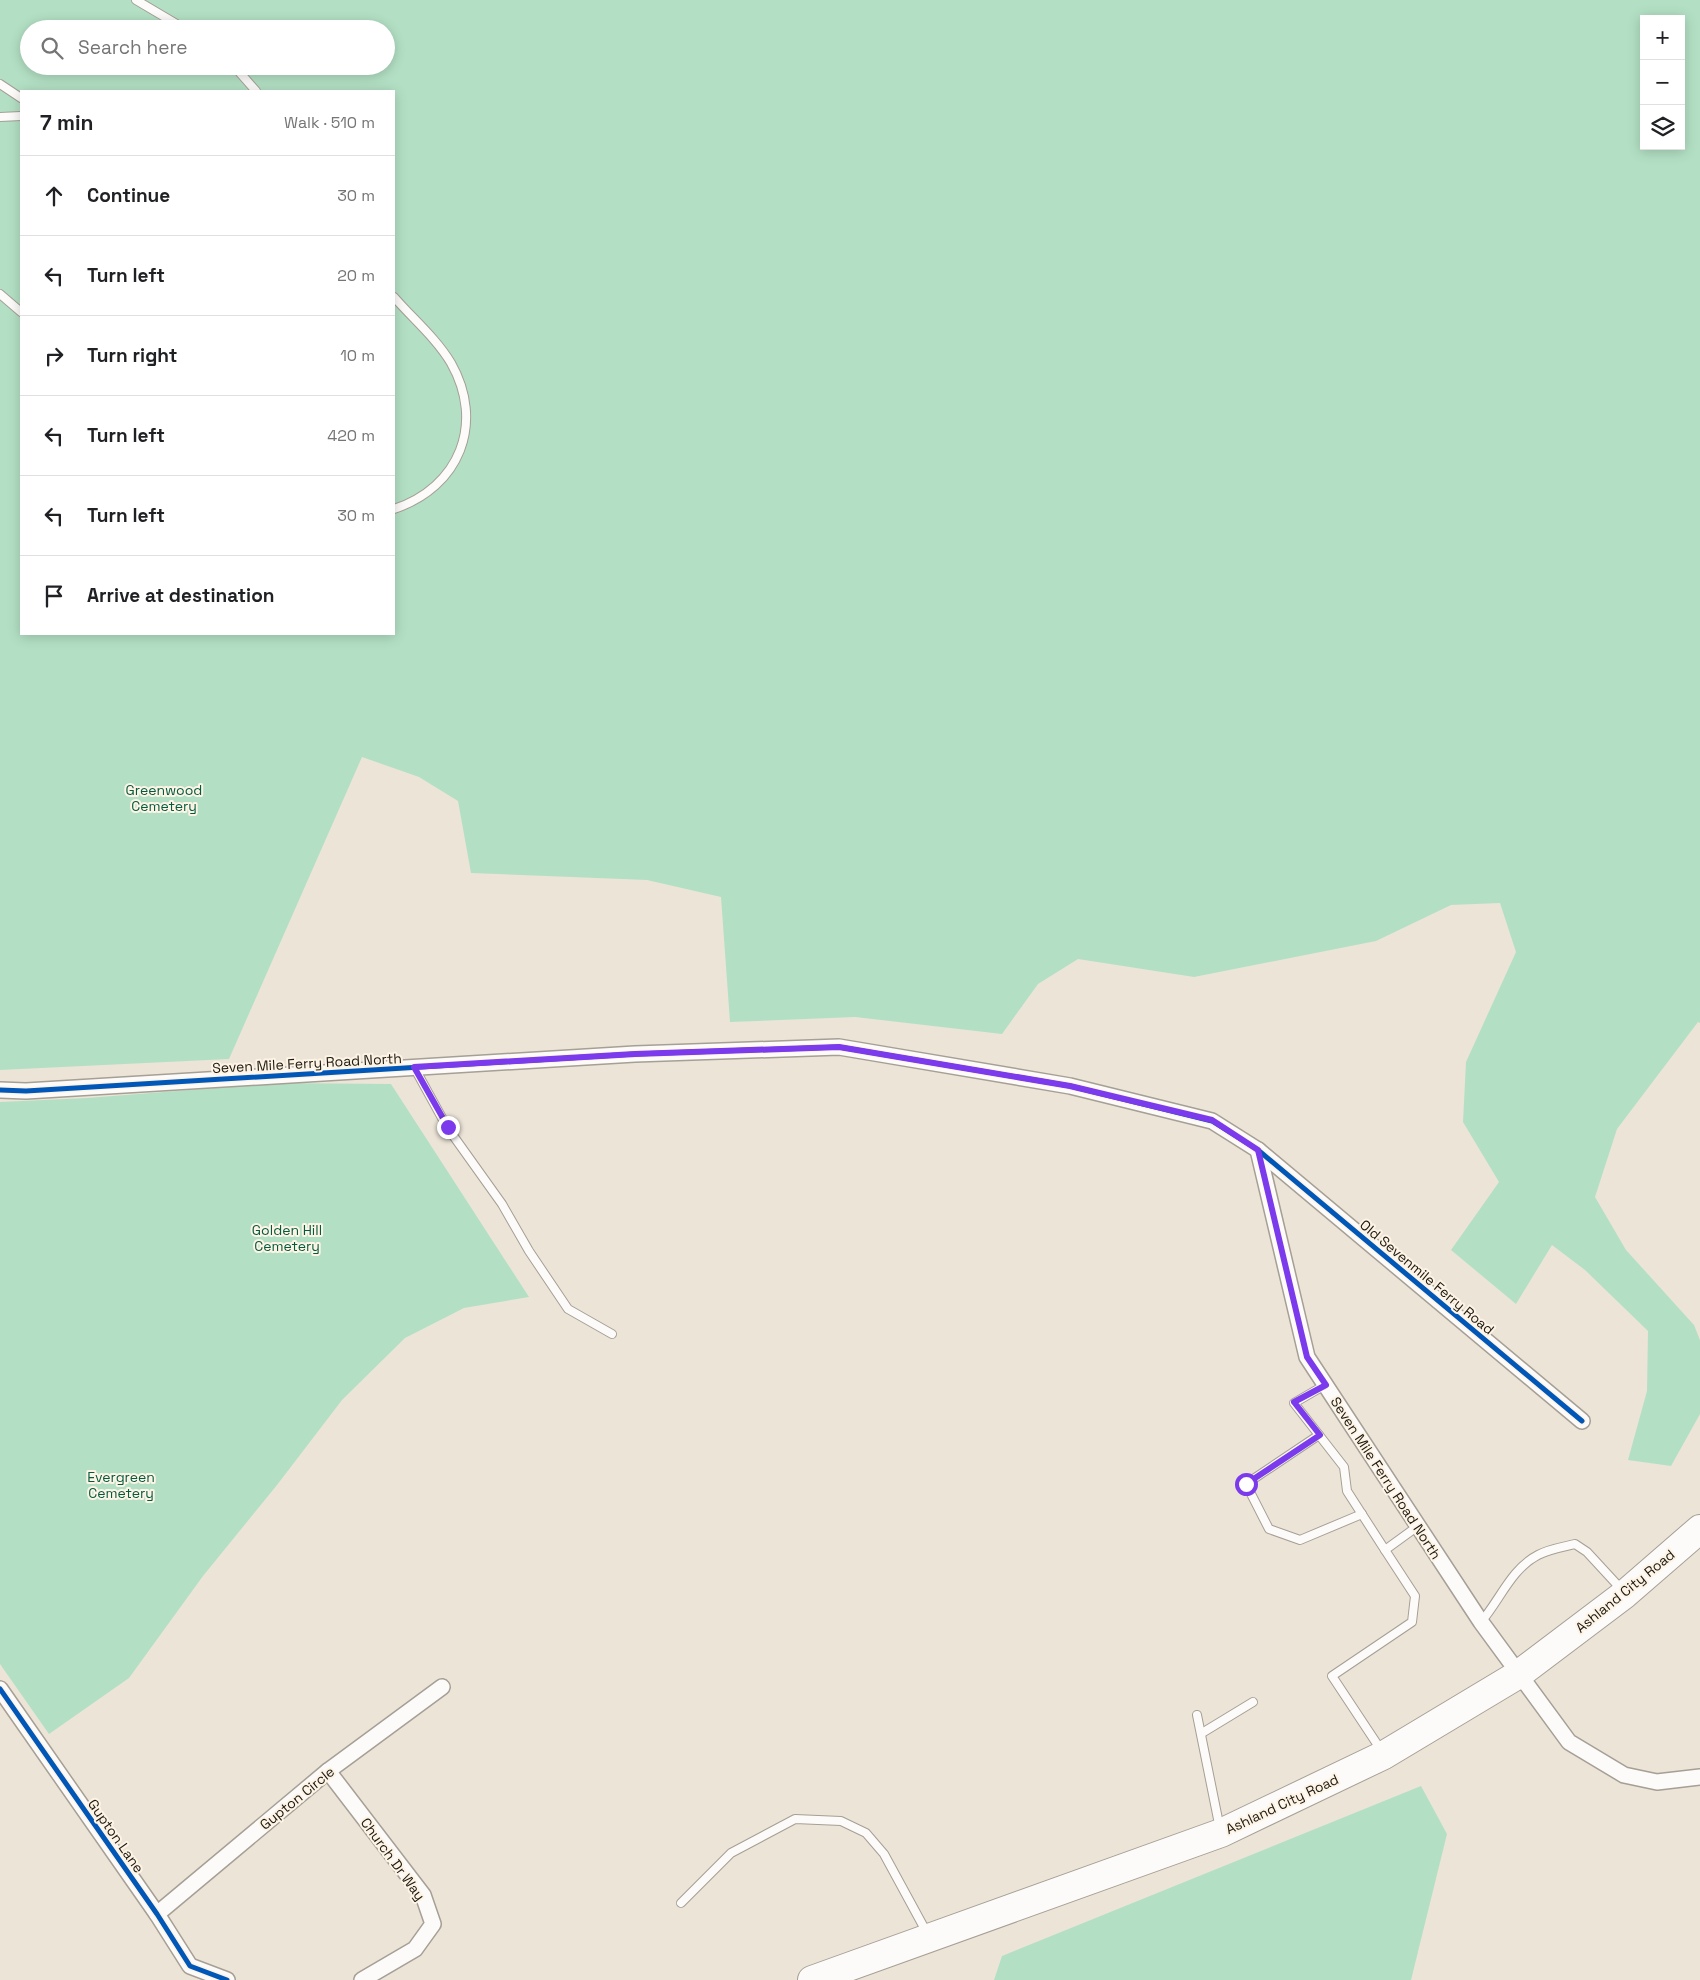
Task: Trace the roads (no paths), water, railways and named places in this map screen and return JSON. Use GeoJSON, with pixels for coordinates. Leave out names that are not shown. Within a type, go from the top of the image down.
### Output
{"type":"FeatureCollection","features":[{"type":"Feature","properties":{"kind":"highway","name":"Ashland City Road"},"geometry":{"type":"LineString","coordinates":[[829,1977],[1221,1833],[1384,1755],[1519,1674],[1625,1594],[1700,1529]]}},
{"type":"Feature","properties":{"kind":"street","name":"Seven Mile Ferry Road North"},"geometry":{"type":"LineString","coordinates":[[0,1090],[36,1090],[635,1054],[839,1047],[1070,1086],[1212,1120],[1258,1150],[1307,1357],[1481,1622],[1569,1742],[1624,1775],[1657,1782],[1700,1777]]}},
{"type":"Feature","properties":{"kind":"street","name":"Old Sevenmile Ferry Road"},"geometry":{"type":"LineString","coordinates":[[1258,1150],[1582,1421]]}},
{"type":"Feature","properties":{"kind":"street","name":"Gupton Circle"},"geometry":{"type":"LineString","coordinates":[[157,1914],[328,1771],[442,1687]]}},
{"type":"Feature","properties":{"kind":"street","name":"Gupton Lane"},"geometry":{"type":"LineString","coordinates":[[0,1689],[157,1914],[190,1966],[227,1980]]}},
{"type":"Feature","properties":{"kind":"street","name":"Church Dr Way"},"geometry":{"type":"LineString","coordinates":[[328,1771],[423,1895],[433,1924],[415,1949],[362,1980]]}},
{"type":"Feature","properties":{"kind":"lane"},"geometry":{"type":"LineString","coordinates":[[136,0],[170,20]]}},
{"type":"Feature","properties":{"kind":"lane"},"geometry":{"type":"LineString","coordinates":[[242,75],[255,90]]}},
{"type":"Feature","properties":{"kind":"lane"},"geometry":{"type":"LineString","coordinates":[[0,84],[20,97]]}},
{"type":"Feature","properties":{"kind":"lane"},"geometry":{"type":"LineString","coordinates":[[0,117],[20,116]]}},
{"type":"Feature","properties":{"kind":"lane"},"geometry":{"type":"LineString","coordinates":[[0,294],[20,311]]}},
{"type":"Feature","properties":{"kind":"lane"},"geometry":{"type":"LineString","coordinates":[[395,298],[438,345],[460,381],[466,408],[466,436],[454,463],[442,478],[423,495],[395,509]]}},
{"type":"Feature","properties":{"kind":"lane"},"geometry":{"type":"LineString","coordinates":[[395,307],[405,310]]}},
{"type":"Feature","properties":{"kind":"lane"},"geometry":{"type":"LineString","coordinates":[[414,1067],[448,1127],[502,1204],[529,1251],[568,1309],[612,1334]]}},
{"type":"Feature","properties":{"kind":"lane"},"geometry":{"type":"LineString","coordinates":[[1326,1385],[1294,1402],[1344,1467],[1347,1491],[1415,1596],[1412,1622],[1332,1676],[1384,1755]]}},
{"type":"Feature","properties":{"kind":"lane"},"geometry":{"type":"LineString","coordinates":[[1320,1435],[1246,1484],[1269,1529],[1300,1540],[1362,1514]]}},
{"type":"Feature","properties":{"kind":"lane"},"geometry":{"type":"LineString","coordinates":[[1385,1550],[1418,1526]]}},
{"type":"Feature","properties":{"kind":"lane"},"geometry":{"type":"LineString","coordinates":[[1481,1622],[1508,1583],[1538,1554],[1575,1544],[1588,1552],[1625,1594]]}},
{"type":"Feature","properties":{"kind":"lane"},"geometry":{"type":"LineString","coordinates":[[1202,1733],[1253,1702]]}},
{"type":"Feature","properties":{"kind":"lane"},"geometry":{"type":"LineString","coordinates":[[1197,1716],[1221,1833]]}},
{"type":"Feature","properties":{"kind":"lane"},"geometry":{"type":"LineString","coordinates":[[681,1903],[731,1854],[795,1819],[841,1821],[866,1833],[884,1854],[930,1939]]}},
{"type":"Feature","properties":{"kind":"park label","name":"Greenwood Cemetery"},"geometry":{"type":"Point","coordinates":[164,798]}},
{"type":"Feature","properties":{"kind":"park label","name":"Golden Hill Cemetery"},"geometry":{"type":"Point","coordinates":[287,1238]}},
{"type":"Feature","properties":{"kind":"park label","name":"Evergreen Cemetery"},"geometry":{"type":"Point","coordinates":[121,1485]}}]}
